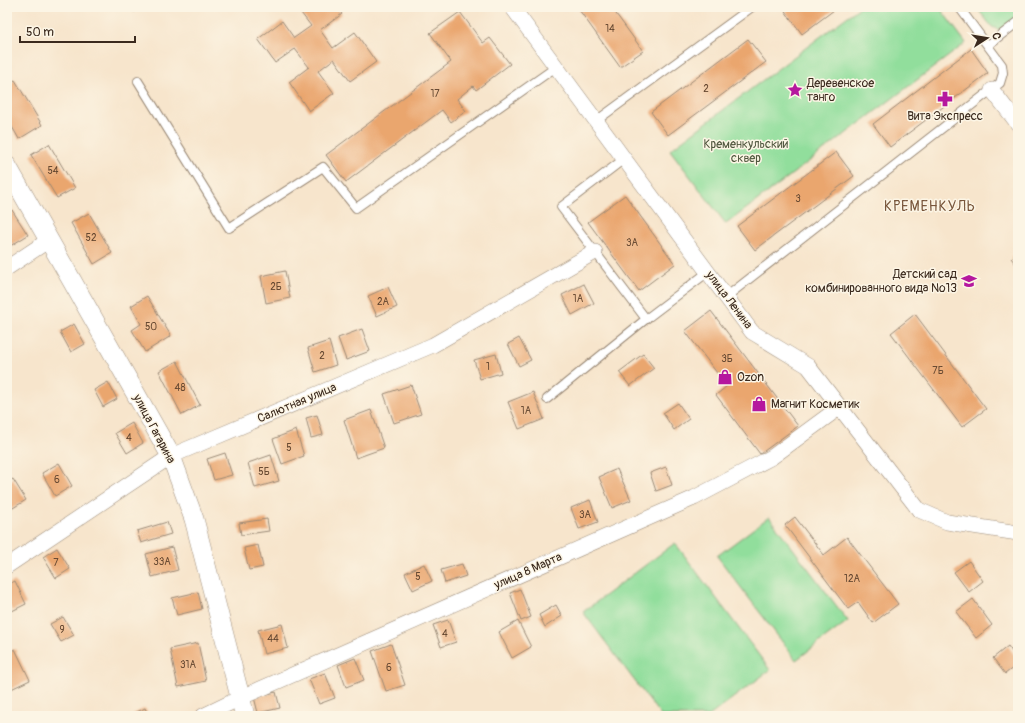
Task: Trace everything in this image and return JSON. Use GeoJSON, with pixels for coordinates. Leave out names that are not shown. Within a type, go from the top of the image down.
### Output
{"type":"FeatureCollection","features":[{"type":"Feature","properties":{"kind":"street","name":"улица Ленина"},"geometry":{"type":"LineString","coordinates":[[512,7],[752,332],[808,366],[919,510],[947,522],[1018,533]]}},
{"type":"Feature","properties":{"kind":"street"},"geometry":{"type":"LineString","coordinates":[[992,90],[1018,124]]}},
{"type":"Feature","properties":{"kind":"street","name":"улица Гагарина"},"geometry":{"type":"LineString","coordinates":[[7,166],[171,456],[194,519],[245,716]]}},
{"type":"Feature","properties":{"kind":"street"},"geometry":{"type":"LineString","coordinates":[[7,268],[49,240]]}},
{"type":"Feature","properties":{"kind":"street","name":"Салютная улица"},"geometry":{"type":"LineString","coordinates":[[7,566],[171,456],[433,345],[595,252]]}},
{"type":"Feature","properties":{"kind":"street","name":"улица 8 Марта"},"geometry":{"type":"LineString","coordinates":[[203,716],[240,698],[694,498],[772,457],[840,407]]}},
{"type":"Feature","properties":{"kind":"lane"},"geometry":{"type":"LineString","coordinates":[[596,121],[752,7]]}},
{"type":"Feature","properties":{"kind":"lane"},"geometry":{"type":"LineString","coordinates":[[726,297],[1000,83],[1003,73],[1002,65],[959,7]]}},
{"type":"Feature","properties":{"kind":"lane"},"geometry":{"type":"LineString","coordinates":[[988,45],[1018,22]]}},
{"type":"Feature","properties":{"kind":"lane"},"geometry":{"type":"LineString","coordinates":[[138,81],[229,228],[323,167],[356,208],[556,67]]}},
{"type":"Feature","properties":{"kind":"lane"},"geometry":{"type":"LineString","coordinates":[[624,159],[561,207],[646,319]]}},
{"type":"Feature","properties":{"kind":"lane"},"geometry":{"type":"LineString","coordinates":[[547,399],[646,319],[708,272]]}},
{"type":"Feature","properties":{"kind":"green space","name":"Кременкульский сквер"},"geometry":{"type":"Polygon","coordinates":[[[860,7],[939,7],[966,43],[726,224],[670,150],[860,7]]]}},
{"type":"Feature","properties":{"kind":"green space"},"geometry":{"type":"Polygon","coordinates":[[[976,7],[1018,7],[1018,17],[1001,30],[992,27],[976,7]]]}},
{"type":"Feature","properties":{"kind":"green space"},"geometry":{"type":"Polygon","coordinates":[[[769,517],[848,621],[796,660],[717,556],[769,517]]]}},
{"type":"Feature","properties":{"kind":"green space"},"geometry":{"type":"Polygon","coordinates":[[[675,543],[770,670],[709,716],[661,716],[583,612],[675,543]]]}},
{"type":"Feature","properties":{"kind":"building"},"geometry":{"type":"Polygon","coordinates":[[[130,7],[141,7],[134,12],[130,7]]]}},
{"type":"Feature","properties":{"kind":"building"},"geometry":{"type":"Polygon","coordinates":[[[301,7],[336,7],[342,14],[320,30],[333,48],[355,32],[376,62],[350,81],[334,59],[318,71],[334,93],[309,111],[289,82],[309,67],[295,49],[275,63],[258,39],[282,21],[294,38],[311,26],[298,9],[301,7]]]}},
{"type":"Feature","properties":{"kind":"building"},"geometry":{"type":"Polygon","coordinates":[[[577,7],[611,7],[643,51],[620,67],[577,7]]]}},
{"type":"Feature","properties":{"kind":"building"},"geometry":{"type":"Polygon","coordinates":[[[790,7],[838,7],[802,34],[785,11],[790,7]]]}},
{"type":"Feature","properties":{"kind":"building"},"geometry":{"type":"Polygon","coordinates":[[[460,12],[483,43],[490,38],[510,64],[476,90],[473,86],[457,99],[466,111],[451,122],[442,110],[346,182],[326,155],[451,62],[430,33],[460,12]]]}},
{"type":"Feature","properties":{"kind":"building"},"geometry":{"type":"Polygon","coordinates":[[[748,39],[766,62],[668,135],[651,112],[748,39]]]}},
{"type":"Feature","properties":{"kind":"building"},"geometry":{"type":"Polygon","coordinates":[[[971,49],[988,73],[890,147],[873,124],[971,49]]]}},
{"type":"Feature","properties":{"kind":"building"},"geometry":{"type":"Polygon","coordinates":[[[15,80],[42,125],[19,139],[7,118],[7,84],[15,80]]]}},
{"type":"Feature","properties":{"kind":"building"},"geometry":{"type":"Polygon","coordinates":[[[49,144],[75,188],[57,198],[31,155],[49,144]]]}},
{"type":"Feature","properties":{"kind":"building"},"geometry":{"type":"Polygon","coordinates":[[[836,152],[854,176],[755,250],[737,226],[836,152]]]}},
{"type":"Feature","properties":{"kind":"building"},"geometry":{"type":"Polygon","coordinates":[[[625,195],[675,264],[639,291],[588,222],[625,195]]]}},
{"type":"Feature","properties":{"kind":"building"},"geometry":{"type":"Polygon","coordinates":[[[12,210],[28,235],[7,248],[7,214],[12,210]]]}},
{"type":"Feature","properties":{"kind":"building"},"geometry":{"type":"Polygon","coordinates":[[[89,213],[112,253],[94,264],[71,223],[89,213]]]}},
{"type":"Feature","properties":{"kind":"building"},"geometry":{"type":"Polygon","coordinates":[[[1018,253],[1018,267],[1011,258],[1018,253]]]}},
{"type":"Feature","properties":{"kind":"building"},"geometry":{"type":"Polygon","coordinates":[[[285,271],[290,298],[266,303],[261,276],[285,271]]]}},
{"type":"Feature","properties":{"kind":"building"},"geometry":{"type":"Polygon","coordinates":[[[584,284],[594,303],[572,315],[562,295],[584,284]]]}},
{"type":"Feature","properties":{"kind":"building"},"geometry":{"type":"Polygon","coordinates":[[[388,287],[397,307],[377,316],[368,296],[388,287]]]}},
{"type":"Feature","properties":{"kind":"building"},"geometry":{"type":"Polygon","coordinates":[[[147,296],[171,336],[145,352],[132,330],[141,324],[131,306],[147,296]]]}},
{"type":"Feature","properties":{"kind":"building"},"geometry":{"type":"Polygon","coordinates":[[[711,311],[798,426],[760,454],[716,395],[727,386],[685,331],[711,311]]]}},
{"type":"Feature","properties":{"kind":"building"},"geometry":{"type":"Polygon","coordinates":[[[915,314],[986,409],[962,427],[891,333],[915,314]]]}},
{"type":"Feature","properties":{"kind":"building"},"geometry":{"type":"Polygon","coordinates":[[[74,324],[85,344],[71,352],[60,332],[74,324]]]}},
{"type":"Feature","properties":{"kind":"building"},"geometry":{"type":"Polygon","coordinates":[[[362,329],[370,351],[346,360],[338,338],[362,329]]]}},
{"type":"Feature","properties":{"kind":"building"},"geometry":{"type":"Polygon","coordinates":[[[519,338],[531,360],[519,366],[508,344],[519,338]]]}},
{"type":"Feature","properties":{"kind":"building"},"geometry":{"type":"Polygon","coordinates":[[[329,341],[336,365],[315,372],[308,348],[329,341]]]}},
{"type":"Feature","properties":{"kind":"building"},"geometry":{"type":"Polygon","coordinates":[[[496,354],[501,373],[480,379],[474,360],[496,354]]]}},
{"type":"Feature","properties":{"kind":"building"},"geometry":{"type":"Polygon","coordinates":[[[643,354],[654,368],[630,386],[619,372],[643,354]]]}},
{"type":"Feature","properties":{"kind":"building"},"geometry":{"type":"Polygon","coordinates":[[[177,361],[200,405],[182,415],[159,371],[177,361]]]}},
{"type":"Feature","properties":{"kind":"building"},"geometry":{"type":"Polygon","coordinates":[[[108,382],[117,399],[103,407],[94,390],[108,382]]]}},
{"type":"Feature","properties":{"kind":"building"},"geometry":{"type":"Polygon","coordinates":[[[411,385],[421,414],[394,423],[384,394],[411,385]]]}},
{"type":"Feature","properties":{"kind":"building"},"geometry":{"type":"Polygon","coordinates":[[[533,392],[544,419],[519,429],[508,402],[533,392]]]}},
{"type":"Feature","properties":{"kind":"building"},"geometry":{"type":"Polygon","coordinates":[[[678,403],[689,419],[674,430],[663,413],[678,403]]]}},
{"type":"Feature","properties":{"kind":"building"},"geometry":{"type":"Polygon","coordinates":[[[371,410],[384,448],[356,458],[344,420],[371,410]]]}},
{"type":"Feature","properties":{"kind":"building"},"geometry":{"type":"Polygon","coordinates":[[[317,415],[323,435],[311,438],[306,418],[317,415]]]}},
{"type":"Feature","properties":{"kind":"building"},"geometry":{"type":"Polygon","coordinates":[[[132,423],[143,443],[127,453],[115,433],[132,423]]]}},
{"type":"Feature","properties":{"kind":"building"},"geometry":{"type":"Polygon","coordinates":[[[296,430],[304,456],[282,464],[273,439],[296,430]]]}},
{"type":"Feature","properties":{"kind":"building"},"geometry":{"type":"Polygon","coordinates":[[[225,453],[232,475],[214,480],[207,459],[225,453]]]}},
{"type":"Feature","properties":{"kind":"building"},"geometry":{"type":"Polygon","coordinates":[[[271,455],[279,481],[255,488],[248,463],[271,455]]]}},
{"type":"Feature","properties":{"kind":"building"},"geometry":{"type":"Polygon","coordinates":[[[59,463],[72,486],[55,496],[42,473],[59,463]]]}},
{"type":"Feature","properties":{"kind":"building"},"geometry":{"type":"Polygon","coordinates":[[[666,467],[672,485],[656,491],[650,473],[666,467]]]}},
{"type":"Feature","properties":{"kind":"building"},"geometry":{"type":"Polygon","coordinates":[[[617,469],[631,500],[612,508],[599,477],[617,469]]]}},
{"type":"Feature","properties":{"kind":"building"},"geometry":{"type":"Polygon","coordinates":[[[13,479],[26,500],[8,511],[7,482],[13,479]]]}},
{"type":"Feature","properties":{"kind":"building"},"geometry":{"type":"Polygon","coordinates":[[[590,500],[598,522],[579,529],[571,508],[590,500]]]}},
{"type":"Feature","properties":{"kind":"building"},"geometry":{"type":"Polygon","coordinates":[[[795,517],[824,555],[847,537],[898,604],[873,623],[858,602],[848,609],[785,525],[795,517]]]}},
{"type":"Feature","properties":{"kind":"building"},"geometry":{"type":"Polygon","coordinates":[[[267,519],[269,531],[241,535],[239,523],[267,519]]]}},
{"type":"Feature","properties":{"kind":"building"},"geometry":{"type":"Polygon","coordinates":[[[167,522],[171,534],[141,543],[137,531],[167,522]]]}},
{"type":"Feature","properties":{"kind":"building"},"geometry":{"type":"Polygon","coordinates":[[[258,545],[263,567],[249,570],[244,548],[258,545]]]}},
{"type":"Feature","properties":{"kind":"building"},"geometry":{"type":"Polygon","coordinates":[[[172,547],[178,570],[152,577],[146,554],[172,547]]]}},
{"type":"Feature","properties":{"kind":"building"},"geometry":{"type":"Polygon","coordinates":[[[57,548],[70,569],[56,578],[43,557],[57,548]]]}},
{"type":"Feature","properties":{"kind":"building"},"geometry":{"type":"Polygon","coordinates":[[[969,561],[983,581],[969,592],[954,572],[969,561]]]}},
{"type":"Feature","properties":{"kind":"building"},"geometry":{"type":"Polygon","coordinates":[[[424,564],[432,581],[413,590],[405,573],[424,564]]]}},
{"type":"Feature","properties":{"kind":"building"},"geometry":{"type":"Polygon","coordinates":[[[462,564],[466,576],[445,583],[441,570],[462,564]]]}},
{"type":"Feature","properties":{"kind":"building"},"geometry":{"type":"Polygon","coordinates":[[[15,581],[26,604],[12,611],[7,601],[7,585],[15,581]]]}},
{"type":"Feature","properties":{"kind":"building"},"geometry":{"type":"Polygon","coordinates":[[[520,589],[531,617],[521,621],[510,593],[520,589]]]}},
{"type":"Feature","properties":{"kind":"building"},"geometry":{"type":"Polygon","coordinates":[[[198,592],[202,609],[177,615],[172,598],[198,592]]]}},
{"type":"Feature","properties":{"kind":"building"},"geometry":{"type":"Polygon","coordinates":[[[973,599],[992,625],[976,638],[956,612],[973,599]]]}},
{"type":"Feature","properties":{"kind":"building"},"geometry":{"type":"Polygon","coordinates":[[[556,605],[562,616],[545,627],[539,615],[556,605]]]}},
{"type":"Feature","properties":{"kind":"building"},"geometry":{"type":"Polygon","coordinates":[[[63,617],[74,635],[61,642],[50,624],[63,617]]]}},
{"type":"Feature","properties":{"kind":"building"},"geometry":{"type":"Polygon","coordinates":[[[448,620],[456,642],[441,647],[433,625],[448,620]]]}},
{"type":"Feature","properties":{"kind":"building"},"geometry":{"type":"Polygon","coordinates":[[[518,621],[531,647],[512,658],[499,632],[518,621]]]}},
{"type":"Feature","properties":{"kind":"building"},"geometry":{"type":"Polygon","coordinates":[[[282,624],[288,648],[264,654],[258,630],[282,624]]]}},
{"type":"Feature","properties":{"kind":"building"},"geometry":{"type":"Polygon","coordinates":[[[198,643],[206,681],[178,687],[170,649],[198,643]]]}},
{"type":"Feature","properties":{"kind":"building"},"geometry":{"type":"Polygon","coordinates":[[[391,644],[405,685],[386,691],[372,651],[391,644]]]}},
{"type":"Feature","properties":{"kind":"building"},"geometry":{"type":"Polygon","coordinates":[[[1008,646],[1018,660],[1018,664],[1005,674],[993,658],[1008,646]]]}},
{"type":"Feature","properties":{"kind":"building"},"geometry":{"type":"Polygon","coordinates":[[[15,649],[30,680],[7,691],[7,653],[15,649]]]}},
{"type":"Feature","properties":{"kind":"building"},"geometry":{"type":"Polygon","coordinates":[[[355,658],[364,680],[346,687],[338,665],[355,658]]]}},
{"type":"Feature","properties":{"kind":"building"},"geometry":{"type":"Polygon","coordinates":[[[325,673],[335,698],[319,704],[309,679],[325,673]]]}},
{"type":"Feature","properties":{"kind":"building"},"geometry":{"type":"Polygon","coordinates":[[[276,692],[280,708],[258,713],[254,697],[276,692]]]}},
{"type":"Feature","properties":{"kind":"building"},"geometry":{"type":"Polygon","coordinates":[[[145,708],[149,716],[134,716],[133,714],[145,708]]]}},
{"type":"Feature","properties":{"kind":"place","name":"Деревенское танго"},"geometry":{"type":"Point","coordinates":[795,90]}},
{"type":"Feature","properties":{"kind":"place","name":"Вита Экспресс"},"geometry":{"type":"Point","coordinates":[945,99]}},
{"type":"Feature","properties":{"kind":"place","name":"Детский сад комбинированного вида №13"},"geometry":{"type":"Point","coordinates":[969,281]}},
{"type":"Feature","properties":{"kind":"place","name":"Ozon"},"geometry":{"type":"Point","coordinates":[725,377]}},
{"type":"Feature","properties":{"kind":"place","name":"Магнит Косметик"},"geometry":{"type":"Point","coordinates":[759,404]}},
{"type":"Feature","properties":{"kind":"district","name":"КРЕМЕНКУЛЬ"},"geometry":{"type":"Point","coordinates":[930,206]}}]}
